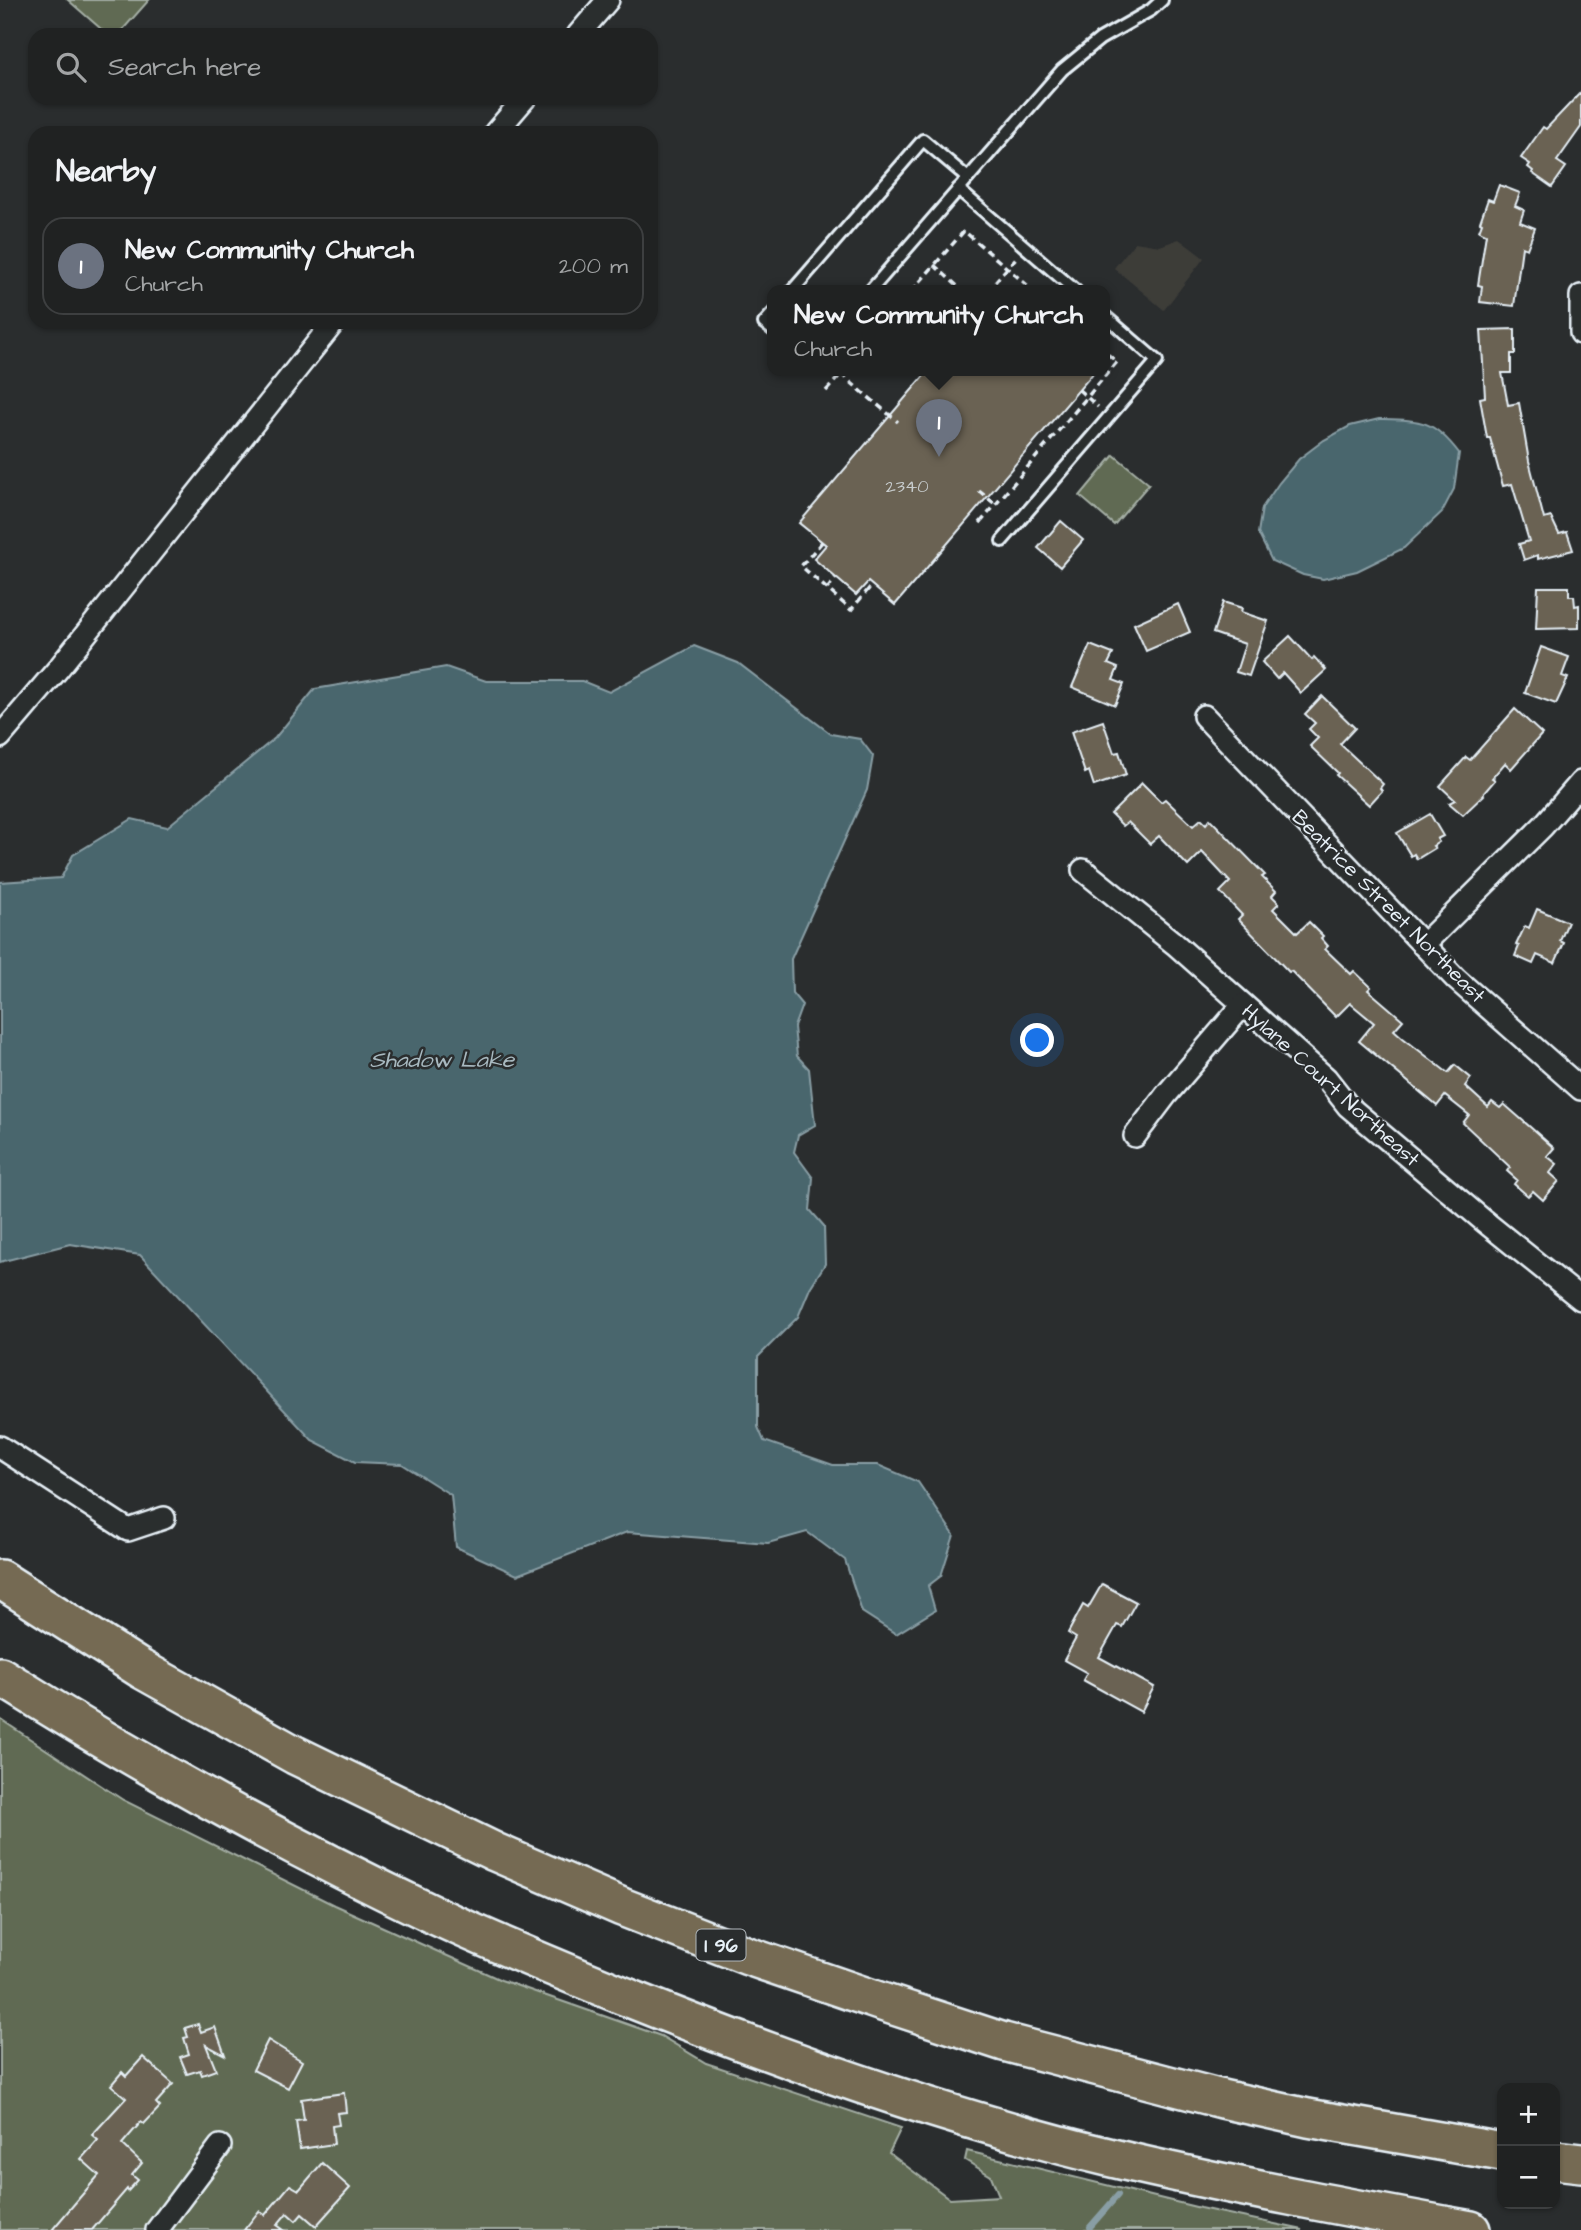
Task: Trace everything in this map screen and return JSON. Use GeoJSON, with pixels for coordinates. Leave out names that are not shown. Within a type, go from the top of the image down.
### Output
{"type":"FeatureCollection","features":[{"type":"Feature","properties":{"kind":"highway","name":"I 96"},"geometry":{"type":"LineString","coordinates":[[0,1579],[141,1670],[295,1755],[495,1852],[622,1907],[748,1956],[1004,2042],[1308,2118],[1497,2151]]}},
{"type":"Feature","properties":{"kind":"highway"},"geometry":{"type":"LineString","coordinates":[[0,1676],[79,1727],[282,1839],[434,1914],[558,1969],[695,2024],[853,2082],[1110,2157],[1328,2204],[1471,2230]]}},
{"type":"Feature","properties":{"kind":"highway"},"geometry":{"type":"LineString","coordinates":[[1560,2161],[1581,2163]]}},
{"type":"Feature","properties":{"kind":"street"},"geometry":{"type":"LineString","coordinates":[[584,28],[608,0]]}},
{"type":"Feature","properties":{"kind":"street"},"geometry":{"type":"LineString","coordinates":[[501,126],[519,105]]}},
{"type":"Feature","properties":{"kind":"street"},"geometry":{"type":"LineString","coordinates":[[1581,296],[1581,333]]}},
{"type":"Feature","properties":{"kind":"street"},"geometry":{"type":"LineString","coordinates":[[0,737],[58,669],[328,329]]}},
{"type":"Feature","properties":{"kind":"street","name":"Beatrice Street Northeast"},"geometry":{"type":"LineString","coordinates":[[1204,716],[1456,979],[1581,1089]]}},
{"type":"Feature","properties":{"kind":"street"},"geometry":{"type":"LineString","coordinates":[[1423,945],[1543,826],[1581,782]]}},
{"type":"Feature","properties":{"kind":"street","name":"Hylane Court Northeast"},"geometry":{"type":"LineString","coordinates":[[1083,870],[1175,944],[1326,1079],[1348,1106],[1581,1299]]}},
{"type":"Feature","properties":{"kind":"street"},"geometry":{"type":"LineString","coordinates":[[1135,1136],[1166,1095],[1243,1005]]}},
{"type":"Feature","properties":{"kind":"street"},"geometry":{"type":"LineString","coordinates":[[0,1447],[128,1530],[164,1518]]}},
{"type":"Feature","properties":{"kind":"street"},"geometry":{"type":"LineString","coordinates":[[158,2230],[177,2200],[220,2146]]}},
{"type":"Feature","properties":{"kind":"lane"},"geometry":{"type":"LineString","coordinates":[[875,285],[1062,70],[1100,39],[1151,10],[1161,0]]}},
{"type":"Feature","properties":{"kind":"lane"},"geometry":{"type":"LineString","coordinates":[[797,285],[923,140],[968,178]]}},
{"type":"Feature","properties":{"kind":"lane"},"geometry":{"type":"LineString","coordinates":[[958,190],[1069,285]]}},
{"type":"Feature","properties":{"kind":"lane"},"geometry":{"type":"LineString","coordinates":[[1002,541],[1157,361],[1110,320]]}},
{"type":"Feature","properties":{"kind":"path"},"geometry":{"type":"LineString","coordinates":[[917,285],[964,231],[1027,285]]}},
{"type":"Feature","properties":{"kind":"path"},"geometry":{"type":"LineString","coordinates":[[934,265],[956,285]]}},
{"type":"Feature","properties":{"kind":"path"},"geometry":{"type":"LineString","coordinates":[[993,285],[1007,268]]}},
{"type":"Feature","properties":{"kind":"path"},"geometry":{"type":"LineString","coordinates":[[1110,356],[1117,362],[1110,370]]}},
{"type":"Feature","properties":{"kind":"path"},"geometry":{"type":"LineString","coordinates":[[826,391],[839,376]]}},
{"type":"Feature","properties":{"kind":"path"},"geometry":{"type":"LineString","coordinates":[[845,376],[898,422]]}},
{"type":"Feature","properties":{"kind":"path"},"geometry":{"type":"LineString","coordinates":[[980,523],[1105,376]]}},
{"type":"Feature","properties":{"kind":"path"},"geometry":{"type":"LineString","coordinates":[[1079,390],[1087,397]]}},
{"type":"Feature","properties":{"kind":"path"},"geometry":{"type":"LineString","coordinates":[[979,491],[995,504]]}},
{"type":"Feature","properties":{"kind":"path"},"geometry":{"type":"LineString","coordinates":[[822,542],[801,566],[851,610],[872,585]]}},
{"type":"Feature","properties":{"kind":"path"},"geometry":{"type":"LineString","coordinates":[[827,589],[836,578]]}},
{"type":"Feature","properties":{"kind":"shaded area"},"geometry":{"type":"Polygon","coordinates":[[[1179,239],[1204,258],[1164,310],[1114,268],[1135,242],[1160,246],[1179,239]]]}},
{"type":"Feature","properties":{"kind":"green space"},"geometry":{"type":"Polygon","coordinates":[[[68,0],[149,0],[124,28],[100,28],[68,0]]]}},
{"type":"Feature","properties":{"kind":"green space"},"geometry":{"type":"Polygon","coordinates":[[[1114,455],[1149,484],[1114,525],[1080,496],[1114,455]]]}},
{"type":"Feature","properties":{"kind":"green space"},"geometry":{"type":"Polygon","coordinates":[[[0,1719],[123,1800],[334,1905],[501,1980],[661,2036],[706,2063],[901,2128],[889,2153],[950,2199],[999,2196],[991,2176],[965,2160],[967,2151],[1200,2208],[1303,2230],[0,2230],[0,1719]]]}},
{"type":"Feature","properties":{"kind":"water"},"geometry":{"type":"Polygon","coordinates":[[[1379,419],[1425,424],[1441,433],[1459,453],[1454,489],[1442,512],[1404,548],[1357,571],[1323,579],[1303,575],[1272,561],[1258,533],[1262,508],[1279,483],[1299,459],[1324,440],[1350,426],[1379,419]]]}},
{"type":"Feature","properties":{"kind":"water","name":"Shadow Lake"},"geometry":{"type":"Polygon","coordinates":[[[694,646],[738,663],[831,734],[860,739],[873,756],[867,790],[791,959],[792,993],[802,1005],[794,1027],[797,1056],[809,1069],[815,1125],[798,1135],[794,1152],[813,1178],[810,1210],[824,1226],[825,1264],[810,1288],[798,1317],[758,1357],[758,1427],[764,1441],[833,1465],[878,1465],[918,1482],[954,1535],[941,1576],[928,1586],[935,1610],[896,1634],[862,1612],[845,1560],[807,1532],[768,1543],[627,1532],[517,1575],[456,1547],[451,1495],[402,1464],[355,1462],[312,1440],[140,1255],[70,1244],[0,1262],[0,882],[61,878],[73,855],[132,819],[167,827],[275,738],[315,689],[446,667],[486,681],[582,681],[609,692],[694,646]]]}},
{"type":"Feature","properties":{"kind":"building"},"geometry":{"type":"Polygon","coordinates":[[[1581,92],[1581,127],[1557,161],[1566,167],[1552,187],[1532,173],[1528,167],[1530,164],[1521,158],[1543,127],[1546,129],[1581,92]]]}},
{"type":"Feature","properties":{"kind":"building"},"geometry":{"type":"Polygon","coordinates":[[[1499,185],[1520,193],[1515,206],[1524,210],[1520,222],[1535,228],[1527,249],[1522,247],[1514,306],[1480,302],[1482,286],[1478,285],[1486,234],[1479,231],[1480,222],[1488,199],[1493,201],[1499,185]]]}},
{"type":"Feature","properties":{"kind":"building"},"geometry":{"type":"Polygon","coordinates":[[[1515,329],[1515,354],[1511,354],[1511,373],[1502,373],[1508,405],[1519,403],[1529,461],[1544,519],[1551,517],[1559,534],[1567,532],[1573,550],[1524,560],[1519,544],[1529,541],[1512,484],[1503,486],[1490,438],[1487,438],[1480,398],[1485,397],[1481,330],[1515,329]]]}},
{"type":"Feature","properties":{"kind":"building"},"geometry":{"type":"Polygon","coordinates":[[[924,376],[1091,376],[895,605],[868,582],[856,595],[814,559],[826,545],[799,523],[924,376]]]}},
{"type":"Feature","properties":{"kind":"building"},"geometry":{"type":"Polygon","coordinates":[[[1061,521],[1083,540],[1060,567],[1038,548],[1061,521]]]}},
{"type":"Feature","properties":{"kind":"building"},"geometry":{"type":"Polygon","coordinates":[[[1538,587],[1569,587],[1569,596],[1574,596],[1575,606],[1579,605],[1579,628],[1536,629],[1538,587]]]}},
{"type":"Feature","properties":{"kind":"building"},"geometry":{"type":"Polygon","coordinates":[[[1223,602],[1242,608],[1241,612],[1268,621],[1249,676],[1236,672],[1245,644],[1213,633],[1223,602]]]}},
{"type":"Feature","properties":{"kind":"building"},"geometry":{"type":"Polygon","coordinates":[[[1178,604],[1190,632],[1146,651],[1134,624],[1178,604]]]}},
{"type":"Feature","properties":{"kind":"building"},"geometry":{"type":"Polygon","coordinates":[[[1290,636],[1312,660],[1314,657],[1326,670],[1301,693],[1283,673],[1277,679],[1262,662],[1290,636]]]}},
{"type":"Feature","properties":{"kind":"building"},"geometry":{"type":"Polygon","coordinates":[[[1090,645],[1113,654],[1108,664],[1118,668],[1113,680],[1124,684],[1115,705],[1072,687],[1090,645]]]}},
{"type":"Feature","properties":{"kind":"building"},"geometry":{"type":"Polygon","coordinates":[[[1541,647],[1569,657],[1562,676],[1568,678],[1556,704],[1525,693],[1541,647]]]}},
{"type":"Feature","properties":{"kind":"building"},"geometry":{"type":"Polygon","coordinates":[[[1322,696],[1355,728],[1340,744],[1383,784],[1380,788],[1382,791],[1369,805],[1336,775],[1338,773],[1310,746],[1318,738],[1309,729],[1315,723],[1305,714],[1322,696]]]}},
{"type":"Feature","properties":{"kind":"building"},"geometry":{"type":"Polygon","coordinates":[[[1515,709],[1542,734],[1511,769],[1505,763],[1492,778],[1495,780],[1484,795],[1463,815],[1449,803],[1455,800],[1440,786],[1466,757],[1470,760],[1515,709]]]}},
{"type":"Feature","properties":{"kind":"building"},"geometry":{"type":"Polygon","coordinates":[[[1103,721],[1114,753],[1119,752],[1126,775],[1094,786],[1089,771],[1085,773],[1071,732],[1103,721]]]}},
{"type":"Feature","properties":{"kind":"building"},"geometry":{"type":"Polygon","coordinates":[[[1142,783],[1161,802],[1165,799],[1193,826],[1201,819],[1206,824],[1210,819],[1265,875],[1262,877],[1276,891],[1272,896],[1279,903],[1273,909],[1297,933],[1309,922],[1323,936],[1321,938],[1328,946],[1325,949],[1351,974],[1354,971],[1371,987],[1368,990],[1403,1020],[1394,1030],[1448,1073],[1455,1065],[1471,1078],[1465,1086],[1488,1107],[1492,1102],[1500,1108],[1504,1104],[1554,1148],[1547,1156],[1557,1164],[1550,1173],[1559,1181],[1543,1200],[1533,1191],[1528,1196],[1514,1184],[1517,1180],[1507,1171],[1510,1167],[1463,1123],[1469,1115],[1445,1096],[1437,1106],[1359,1041],[1374,1023],[1350,1003],[1336,1017],[1291,971],[1289,972],[1238,919],[1242,915],[1220,892],[1230,882],[1202,852],[1188,866],[1159,836],[1150,844],[1128,822],[1123,826],[1111,814],[1142,783]]]}},
{"type":"Feature","properties":{"kind":"building"},"geometry":{"type":"Polygon","coordinates":[[[1430,814],[1443,836],[1437,839],[1439,842],[1433,846],[1435,848],[1417,859],[1414,854],[1411,856],[1397,833],[1430,814]]]}},
{"type":"Feature","properties":{"kind":"building"},"geometry":{"type":"Polygon","coordinates":[[[1537,909],[1568,922],[1560,941],[1564,943],[1555,963],[1537,955],[1533,964],[1515,956],[1519,946],[1516,945],[1525,926],[1529,928],[1537,909]]]}},
{"type":"Feature","properties":{"kind":"building"},"geometry":{"type":"Polygon","coordinates":[[[1102,1584],[1136,1602],[1122,1627],[1117,1625],[1099,1657],[1154,1687],[1141,1712],[1083,1680],[1087,1673],[1064,1660],[1076,1638],[1068,1633],[1083,1605],[1088,1608],[1102,1584]]]}},
{"type":"Feature","properties":{"kind":"building"},"geometry":{"type":"Polygon","coordinates":[[[198,2024],[201,2032],[215,2027],[225,2055],[206,2045],[216,2070],[202,2075],[200,2070],[187,2074],[180,2057],[189,2054],[184,2038],[188,2037],[185,2028],[198,2024]]]}},
{"type":"Feature","properties":{"kind":"building"},"geometry":{"type":"Polygon","coordinates":[[[268,2040],[302,2061],[288,2088],[253,2070],[268,2040]]]}},
{"type":"Feature","properties":{"kind":"building"},"geometry":{"type":"Polygon","coordinates":[[[143,2057],[173,2084],[156,2103],[160,2107],[144,2124],[141,2122],[122,2144],[142,2163],[132,2175],[138,2180],[92,2230],[52,2230],[99,2175],[81,2159],[98,2140],[92,2135],[126,2098],[111,2085],[122,2072],[126,2076],[143,2057]]]}},
{"type":"Feature","properties":{"kind":"building"},"geometry":{"type":"Polygon","coordinates":[[[344,2093],[346,2112],[337,2113],[339,2125],[332,2126],[334,2144],[300,2149],[296,2121],[304,2120],[301,2099],[344,2093]]]}},
{"type":"Feature","properties":{"kind":"building"},"geometry":{"type":"Polygon","coordinates":[[[322,2163],[350,2188],[316,2226],[302,2214],[296,2221],[287,2213],[277,2225],[284,2230],[244,2230],[259,2211],[265,2215],[290,2185],[299,2190],[322,2163]]]}},
{"type":"Feature","properties":{"kind":"waterway"},"geometry":{"type":"LineString","coordinates":[[1090,2227],[1118,2195]]}},
{"type":"Feature","properties":{"kind":"place","name":"New Community Church"},"geometry":{"type":"Point","coordinates":[939,457]}}]}
